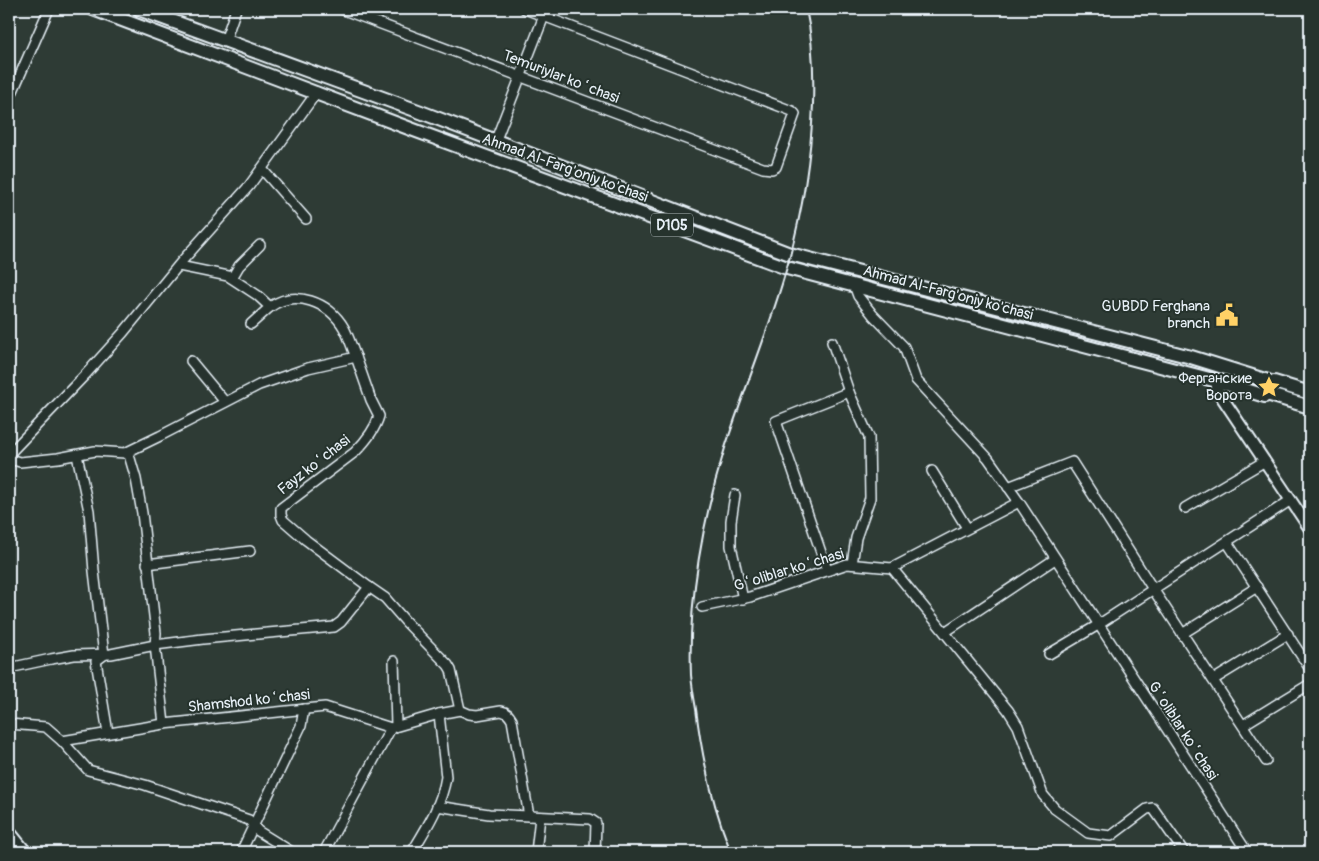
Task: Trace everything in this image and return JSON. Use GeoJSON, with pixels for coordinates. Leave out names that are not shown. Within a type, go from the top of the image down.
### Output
{"type":"FeatureCollection","features":[{"type":"Feature","properties":{"kind":"highway","name":"Ahmad Al-Farg'oniy ko'chasi"},"geometry":{"type":"LineString","coordinates":[[93,9],[787,268],[1310,407]]}},
{"type":"Feature","properties":{"kind":"highway","name":"Ahmad Al-Farg'oniy ko'chasi"},"geometry":{"type":"LineString","coordinates":[[139,9],[418,111],[790,254],[1191,358],[1310,393]]}},
{"type":"Feature","properties":{"kind":"highway"},"geometry":{"type":"LineString","coordinates":[[411,129],[418,111]]}},
{"type":"Feature","properties":{"kind":"highway"},"geometry":{"type":"LineString","coordinates":[[1046,336],[1048,320]]}},
{"type":"Feature","properties":{"kind":"main road"},"geometry":{"type":"LineString","coordinates":[[1217,381],[1217,390],[1310,529]]}},
{"type":"Feature","properties":{"kind":"main road"},"geometry":{"type":"LineString","coordinates":[[9,831],[26,852]]}},
{"type":"Feature","properties":{"kind":"street"},"geometry":{"type":"LineString","coordinates":[[9,100],[49,9]]}},
{"type":"Feature","properties":{"kind":"street"},"geometry":{"type":"LineString","coordinates":[[225,41],[236,9]]}},
{"type":"Feature","properties":{"kind":"street","name":"Temuriylar koʻchasi"},"geometry":{"type":"LineString","coordinates":[[342,9],[763,168],[772,169],[776,167],[794,113],[544,16]]}},
{"type":"Feature","properties":{"kind":"street"},"geometry":{"type":"LineString","coordinates":[[495,142],[522,77],[544,16],[525,9]]}},
{"type":"Feature","properties":{"kind":"street"},"geometry":{"type":"LineString","coordinates":[[9,454],[92,368],[262,169],[316,92]]}},
{"type":"Feature","properties":{"kind":"street"},"geometry":{"type":"LineString","coordinates":[[262,169],[306,219]]}},
{"type":"Feature","properties":{"kind":"street"},"geometry":{"type":"LineString","coordinates":[[232,278],[239,266],[260,245]]}},
{"type":"Feature","properties":{"kind":"street"},"geometry":{"type":"LineString","coordinates":[[179,266],[209,271],[232,278],[257,294],[270,307]]}},
{"type":"Feature","properties":{"kind":"street","name":"Gʻoliblar koʻchasi"},"geometry":{"type":"LineString","coordinates":[[854,285],[858,296],[873,315],[904,347],[916,380],[988,458],[1247,852]]}},
{"type":"Feature","properties":{"kind":"street"},"geometry":{"type":"LineString","coordinates":[[9,459],[20,462],[101,451],[125,453],[259,385],[283,376],[356,357],[344,327],[324,306],[311,300],[294,297],[279,301],[251,324]]}},
{"type":"Feature","properties":{"kind":"street"},"geometry":{"type":"LineString","coordinates":[[832,342],[849,392],[868,437],[870,457],[870,498],[856,538],[852,564]]}},
{"type":"Feature","properties":{"kind":"street","name":"Fayz koʻchasi"},"geometry":{"type":"LineString","coordinates":[[356,357],[371,400],[379,416],[376,425],[363,444],[282,508],[281,515],[283,520],[306,540],[369,587]]}},
{"type":"Feature","properties":{"kind":"street"},"geometry":{"type":"LineString","coordinates":[[191,362],[225,402]]}},
{"type":"Feature","properties":{"kind":"street"},"geometry":{"type":"LineString","coordinates":[[827,570],[776,421],[849,392]]}},
{"type":"Feature","properties":{"kind":"street"},"geometry":{"type":"LineString","coordinates":[[125,453],[129,455],[138,488],[142,514],[156,633],[155,645],[164,724]]}},
{"type":"Feature","properties":{"kind":"street"},"geometry":{"type":"LineString","coordinates":[[78,455],[89,511],[104,655]]}},
{"type":"Feature","properties":{"kind":"street"},"geometry":{"type":"LineString","coordinates":[[1185,508],[1265,461]]}},
{"type":"Feature","properties":{"kind":"street"},"geometry":{"type":"LineString","coordinates":[[1008,487],[1072,462],[1266,761]]}},
{"type":"Feature","properties":{"kind":"street"},"geometry":{"type":"LineString","coordinates":[[932,471],[967,528]]}},
{"type":"Feature","properties":{"kind":"street"},"geometry":{"type":"LineString","coordinates":[[735,495],[731,521],[731,546],[743,599]]}},
{"type":"Feature","properties":{"kind":"street"},"geometry":{"type":"LineString","coordinates":[[1049,654],[1098,625],[1291,500]]}},
{"type":"Feature","properties":{"kind":"street"},"geometry":{"type":"LineString","coordinates":[[1018,502],[892,568],[1001,699],[1018,726],[1043,795],[1055,809],[1088,833],[1105,837],[1111,836],[1152,808],[1184,852]]}},
{"type":"Feature","properties":{"kind":"street"},"geometry":{"type":"LineString","coordinates":[[1227,542],[1310,669]]}},
{"type":"Feature","properties":{"kind":"street"},"geometry":{"type":"LineString","coordinates":[[147,564],[250,551]]}},
{"type":"Feature","properties":{"kind":"street"},"geometry":{"type":"LineString","coordinates":[[945,632],[1055,560]]}},
{"type":"Feature","properties":{"kind":"street","name":"Gʻoliblar koʻchasi"},"geometry":{"type":"LineString","coordinates":[[702,607],[743,599],[847,564],[892,568]]}},
{"type":"Feature","properties":{"kind":"street"},"geometry":{"type":"LineString","coordinates":[[9,668],[74,655],[104,655],[155,645],[203,639],[334,627],[341,622],[369,587],[386,598],[406,622],[448,665],[451,670],[460,710]]}},
{"type":"Feature","properties":{"kind":"street"},"geometry":{"type":"LineString","coordinates":[[1182,634],[1257,587]]}},
{"type":"Feature","properties":{"kind":"street"},"geometry":{"type":"LineString","coordinates":[[1213,680],[1288,634]]}},
{"type":"Feature","properties":{"kind":"street"},"geometry":{"type":"LineString","coordinates":[[104,655],[96,661],[108,733]]}},
{"type":"Feature","properties":{"kind":"street"},"geometry":{"type":"LineString","coordinates":[[324,852],[394,727],[394,661]]}},
{"type":"Feature","properties":{"kind":"street"},"geometry":{"type":"LineString","coordinates":[[1243,725],[1310,684]]}},
{"type":"Feature","properties":{"kind":"street","name":"Shamshod koʻchasi"},"geometry":{"type":"LineString","coordinates":[[62,741],[164,724],[325,707],[394,727]]}},
{"type":"Feature","properties":{"kind":"street"},"geometry":{"type":"LineString","coordinates":[[241,852],[301,726],[304,709]]}},
{"type":"Feature","properties":{"kind":"street"},"geometry":{"type":"LineString","coordinates":[[394,727],[460,710],[469,714],[506,712],[512,720],[529,816]]}},
{"type":"Feature","properties":{"kind":"street"},"geometry":{"type":"LineString","coordinates":[[412,852],[445,787],[446,777],[439,714]]}},
{"type":"Feature","properties":{"kind":"street"},"geometry":{"type":"LineString","coordinates":[[9,724],[46,727],[62,741],[88,770],[145,785],[248,820],[258,831],[292,852]]}},
{"type":"Feature","properties":{"kind":"street"},"geometry":{"type":"LineString","coordinates":[[437,806],[489,814],[590,819],[596,824],[595,852]]}},
{"type":"Feature","properties":{"kind":"street"},"geometry":{"type":"LineString","coordinates":[[536,852],[540,817]]}},
{"type":"Feature","properties":{"kind":"railway"},"geometry":{"type":"LineString","coordinates":[[731,852],[714,800],[701,746],[691,675],[692,618],[704,531],[717,475],[780,290],[801,207],[808,166],[813,104],[812,56],[806,9]]}},
{"type":"Feature","properties":{"kind":"place","name":"GUBDD Ferghana branch"},"geometry":{"type":"Point","coordinates":[1227,315]}},
{"type":"Feature","properties":{"kind":"place","name":"Ферганские Ворота"},"geometry":{"type":"Point","coordinates":[1269,387]}}]}
